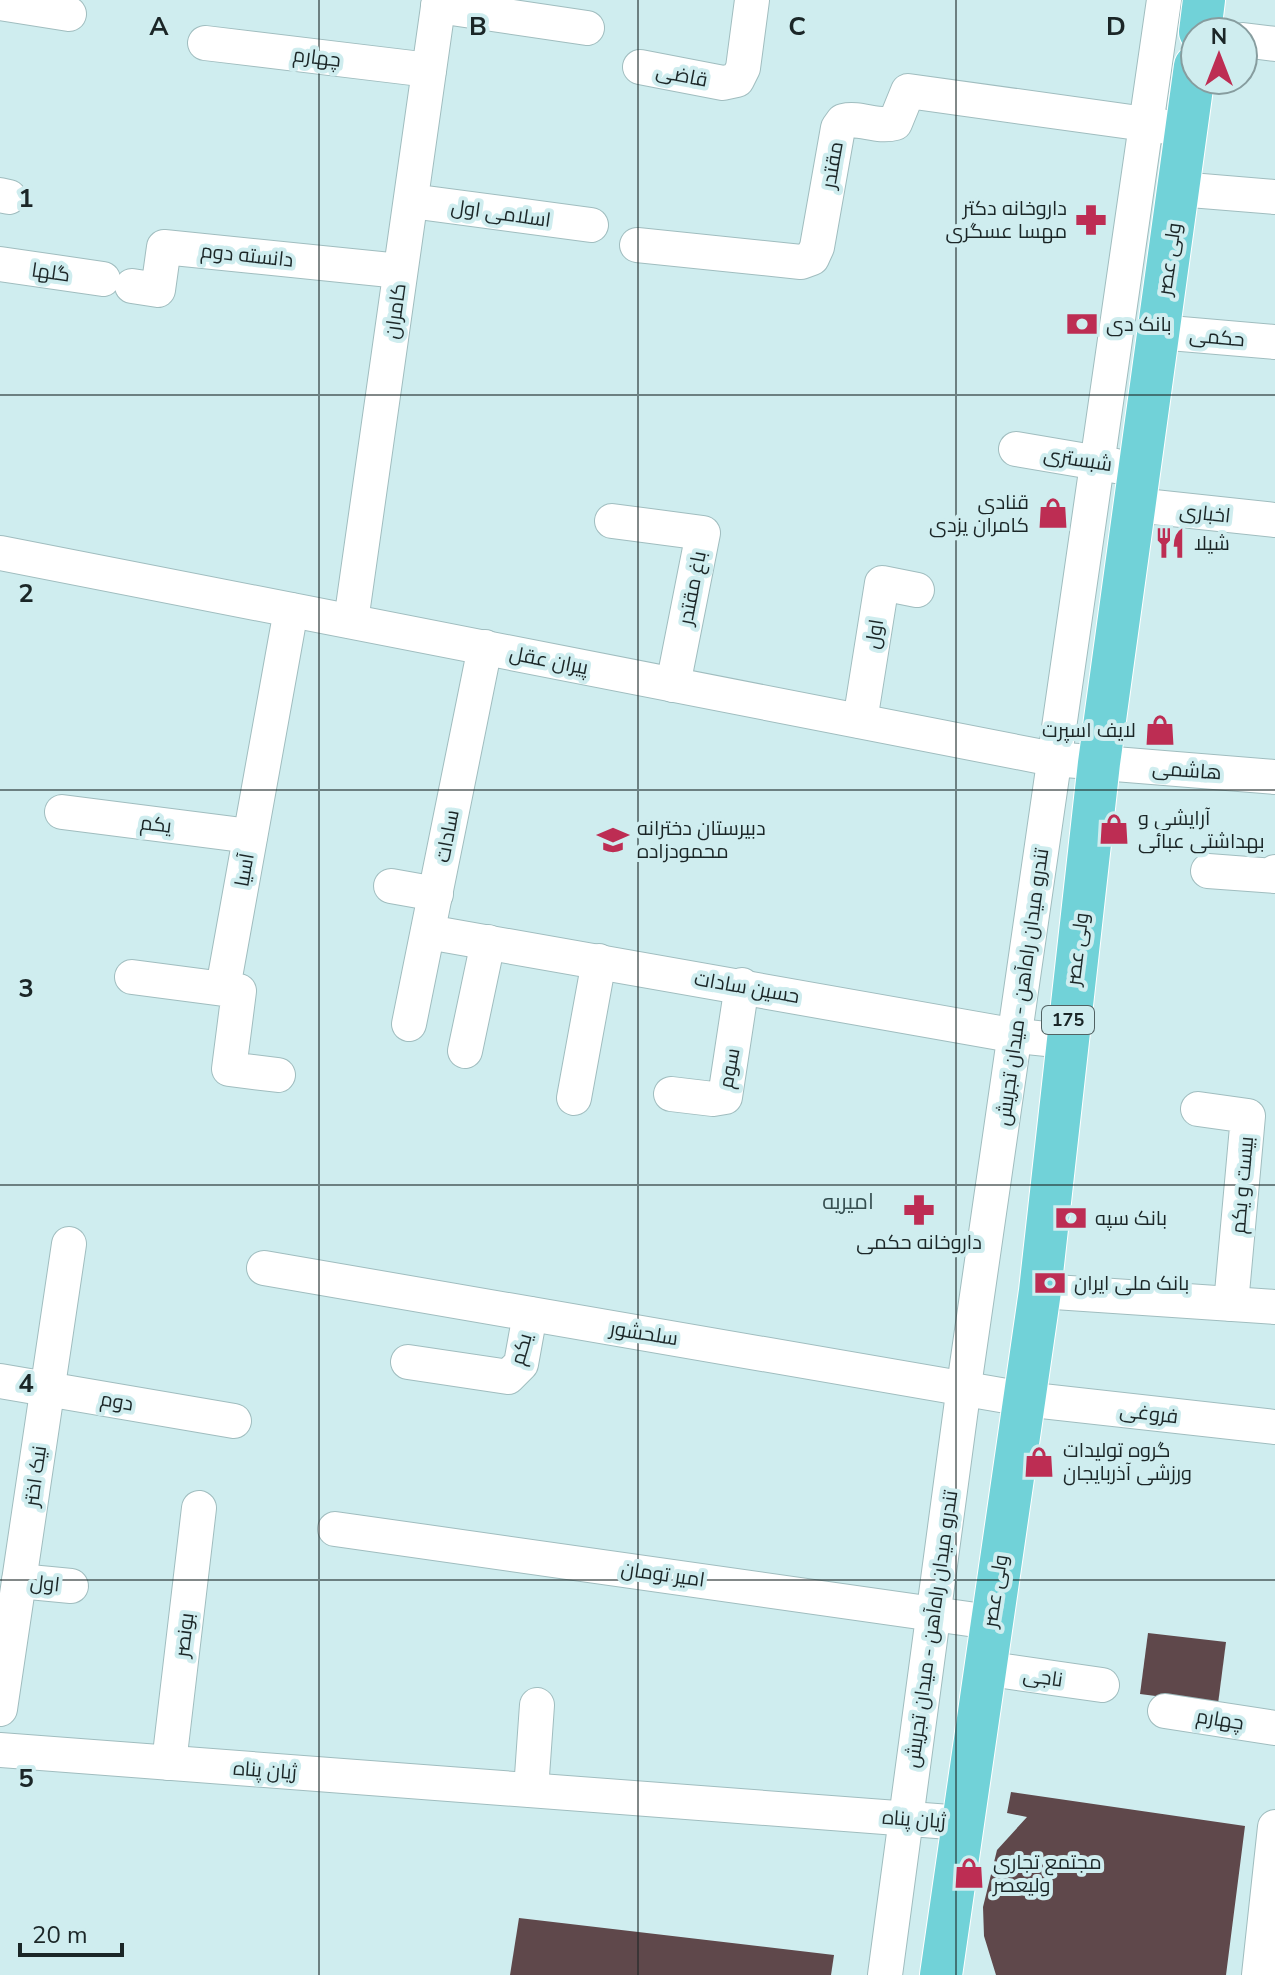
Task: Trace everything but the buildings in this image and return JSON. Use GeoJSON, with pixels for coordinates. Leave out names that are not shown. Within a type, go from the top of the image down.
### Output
{"type":"FeatureCollection","features":[{"type":"Feature","properties":{"kind":"main road","name":"ولی عصر"},"geometry":{"type":"LineString","coordinates":[[941,1975],[983,1668],[1040,1291],[1099,763],[1191,96]]}},
{"type":"Feature","properties":{"kind":"street","name":"قاضی"},"geometry":{"type":"LineString","coordinates":[[640,67],[723,83],[737,80],[743,68],[752,0]]}},
{"type":"Feature","properties":{"kind":"street","name":"تندرو میدان راه‌آهن - میدان تجریش"},"geometry":{"type":"LineString","coordinates":[[885,1975],[964,1386],[1017,1036],[1095,463],[1164,0]]}},
{"type":"Feature","properties":{"kind":"street"},"geometry":{"type":"LineString","coordinates":[[0,3],[69,14]]}},
{"type":"Feature","properties":{"kind":"street"},"geometry":{"type":"LineString","coordinates":[[438,3],[587,28]]}},
{"type":"Feature","properties":{"kind":"street","name":"کامران"},"geometry":{"type":"LineString","coordinates":[[351,621],[438,3]]}},
{"type":"Feature","properties":{"kind":"street","name":"چهارم"},"geometry":{"type":"LineString","coordinates":[[205,43],[429,70]]}},
{"type":"Feature","properties":{"kind":"street","name":"مقتدر"},"geometry":{"type":"LineString","coordinates":[[637,245],[801,262],[812,258],[817,247],[838,128],[843,121],[854,119],[885,125],[895,123],[908,91],[1186,130]]}},
{"type":"Feature","properties":{"kind":"street"},"geometry":{"type":"LineString","coordinates":[[1178,189],[1275,197]]}},
{"type":"Feature","properties":{"kind":"street","name":"اسلامی اول"},"geometry":{"type":"LineString","coordinates":[[411,201],[591,225]]}},
{"type":"Feature","properties":{"kind":"street","name":"دانسته دوم"},"geometry":{"type":"LineString","coordinates":[[118,282],[158,290],[164,247],[400,271]]}},
{"type":"Feature","properties":{"kind":"street","name":"گلها"},"geometry":{"type":"LineString","coordinates":[[0,264],[118,282]]}},
{"type":"Feature","properties":{"kind":"street","name":"حکمی"},"geometry":{"type":"LineString","coordinates":[[1158,332],[1275,342]]}},
{"type":"Feature","properties":{"kind":"street","name":"شبستری"},"geometry":{"type":"LineString","coordinates":[[1016,449],[1095,463],[1137,487]]}},
{"type":"Feature","properties":{"kind":"street","name":"اخباری"},"geometry":{"type":"LineString","coordinates":[[1137,487],[1275,520]]}},
{"type":"Feature","properties":{"kind":"street","name":"باغ مقتدر"},"geometry":{"type":"LineString","coordinates":[[612,521],[703,533],[673,685]]}},
{"type":"Feature","properties":{"kind":"street","name":"پیران عقل"},"geometry":{"type":"LineString","coordinates":[[0,553],[1053,759],[1099,763]]}},
{"type":"Feature","properties":{"kind":"street","name":"اول"},"geometry":{"type":"LineString","coordinates":[[860,721],[882,583],[917,590]]}},
{"type":"Feature","properties":{"kind":"street","name":"آسیا"},"geometry":{"type":"LineString","coordinates":[[223,988],[291,610]]}},
{"type":"Feature","properties":{"kind":"street","name":"سادات"},"geometry":{"type":"LineString","coordinates":[[409,1024],[485,647]]}},
{"type":"Feature","properties":{"kind":"street","name":"هاشمی"},"geometry":{"type":"LineString","coordinates":[[1099,763],[1275,777]]}},
{"type":"Feature","properties":{"kind":"street","name":"یکم"},"geometry":{"type":"LineString","coordinates":[[62,812],[250,836]]}},
{"type":"Feature","properties":{"kind":"street"},"geometry":{"type":"LineString","coordinates":[[1208,871],[1275,876],[1275,872]]}},
{"type":"Feature","properties":{"kind":"street"},"geometry":{"type":"LineString","coordinates":[[391,886],[436,894]]}},
{"type":"Feature","properties":{"kind":"street","name":"حسین سادات"},"geometry":{"type":"LineString","coordinates":[[428,932],[742,985],[1017,1036],[1066,1041]]}},
{"type":"Feature","properties":{"kind":"street"},"geometry":{"type":"LineString","coordinates":[[465,1051],[488,942]]}},
{"type":"Feature","properties":{"kind":"street"},"geometry":{"type":"LineString","coordinates":[[574,1098],[599,961]]}},
{"type":"Feature","properties":{"kind":"street"},"geometry":{"type":"LineString","coordinates":[[132,977],[239,991],[229,1069],[278,1075]]}},
{"type":"Feature","properties":{"kind":"street","name":"سوم"},"geometry":{"type":"LineString","coordinates":[[671,1094],[713,1099],[725,1097],[742,985]]}},
{"type":"Feature","properties":{"kind":"street","name":"بیست و یکم"},"geometry":{"type":"LineString","coordinates":[[1198,1109],[1248,1116],[1231,1304]]}},
{"type":"Feature","properties":{"kind":"street","name":"نیک اختر"},"geometry":{"type":"LineString","coordinates":[[0,1709],[69,1244]]}},
{"type":"Feature","properties":{"kind":"street","name":"سلحشور"},"geometry":{"type":"LineString","coordinates":[[264,1268],[964,1386],[1024,1399]]}},
{"type":"Feature","properties":{"kind":"street"},"geometry":{"type":"LineString","coordinates":[[1040,1291],[1275,1307]]}},
{"type":"Feature","properties":{"kind":"street","name":"یکم"},"geometry":{"type":"LineString","coordinates":[[408,1362],[508,1377],[521,1364],[530,1314]]}},
{"type":"Feature","properties":{"kind":"street","name":"دوم"},"geometry":{"type":"LineString","coordinates":[[0,1381],[234,1421]]}},
{"type":"Feature","properties":{"kind":"street","name":"فروغی"},"geometry":{"type":"LineString","coordinates":[[1024,1399],[1275,1427]]}},
{"type":"Feature","properties":{"kind":"street","name":"بونصر"},"geometry":{"type":"LineString","coordinates":[[169,1763],[199,1508]]}},
{"type":"Feature","properties":{"kind":"street","name":"امیر تومان"},"geometry":{"type":"LineString","coordinates":[[335,1529],[990,1622]]}},
{"type":"Feature","properties":{"kind":"street","name":"اول"},"geometry":{"type":"LineString","coordinates":[[19,1581],[71,1586]]}},
{"type":"Feature","properties":{"kind":"street","name":"ناجی"},"geometry":{"type":"LineString","coordinates":[[983,1668],[1102,1685]]}},
{"type":"Feature","properties":{"kind":"street"},"geometry":{"type":"LineString","coordinates":[[531,1790],[537,1705]]}},
{"type":"Feature","properties":{"kind":"street","name":"چهارم"},"geometry":{"type":"LineString","coordinates":[[1165,1711],[1275,1728]]}},
{"type":"Feature","properties":{"kind":"street","name":"ژیان پناه"},"geometry":{"type":"LineString","coordinates":[[0,1750],[963,1823]]}},
{"type":"Feature","properties":{"kind":"street"},"geometry":{"type":"LineString","coordinates":[[1259,1975],[1271,1898],[1275,1827]]}},
{"type":"Feature","properties":{"kind":"place","name":"داروخانه دکتر مهسا عسگری"},"geometry":{"type":"Point","coordinates":[1091,220]}},
{"type":"Feature","properties":{"kind":"place","name":"بانک دی"},"geometry":{"type":"Point","coordinates":[1082,324]}},
{"type":"Feature","properties":{"kind":"place","name":"قنادی کامران یزدی"},"geometry":{"type":"Point","coordinates":[1053,513]}},
{"type":"Feature","properties":{"kind":"place","name":"شیلا"},"geometry":{"type":"Point","coordinates":[1170,543]}},
{"type":"Feature","properties":{"kind":"place","name":"لایف اسپرت"},"geometry":{"type":"Point","coordinates":[1160,730]}},
{"type":"Feature","properties":{"kind":"place","name":"آرایشی و بهداشتی عبائی"},"geometry":{"type":"Point","coordinates":[1114,829]}},
{"type":"Feature","properties":{"kind":"place","name":"دبیرستان دخترانه محمودزاده"},"geometry":{"type":"Point","coordinates":[613,840]}},
{"type":"Feature","properties":{"kind":"place","name":"داروخانه حکمی"},"geometry":{"type":"Point","coordinates":[919,1210]}},
{"type":"Feature","properties":{"kind":"place","name":"بانک سپه"},"geometry":{"type":"Point","coordinates":[1071,1218]}},
{"type":"Feature","properties":{"kind":"place","name":"بانک ملی ایران"},"geometry":{"type":"Point","coordinates":[1050,1283]}},
{"type":"Feature","properties":{"kind":"place","name":"گروه تولیدات ورزشی آذربایجان"},"geometry":{"type":"Point","coordinates":[1039,1462]}},
{"type":"Feature","properties":{"kind":"place","name":"مجتمع تجاری ولیعصر"},"geometry":{"type":"Point","coordinates":[969,1873]}},
{"type":"Feature","properties":{"kind":"district","name":"امیریه"},"geometry":{"type":"Point","coordinates":[848,1201]}}]}
